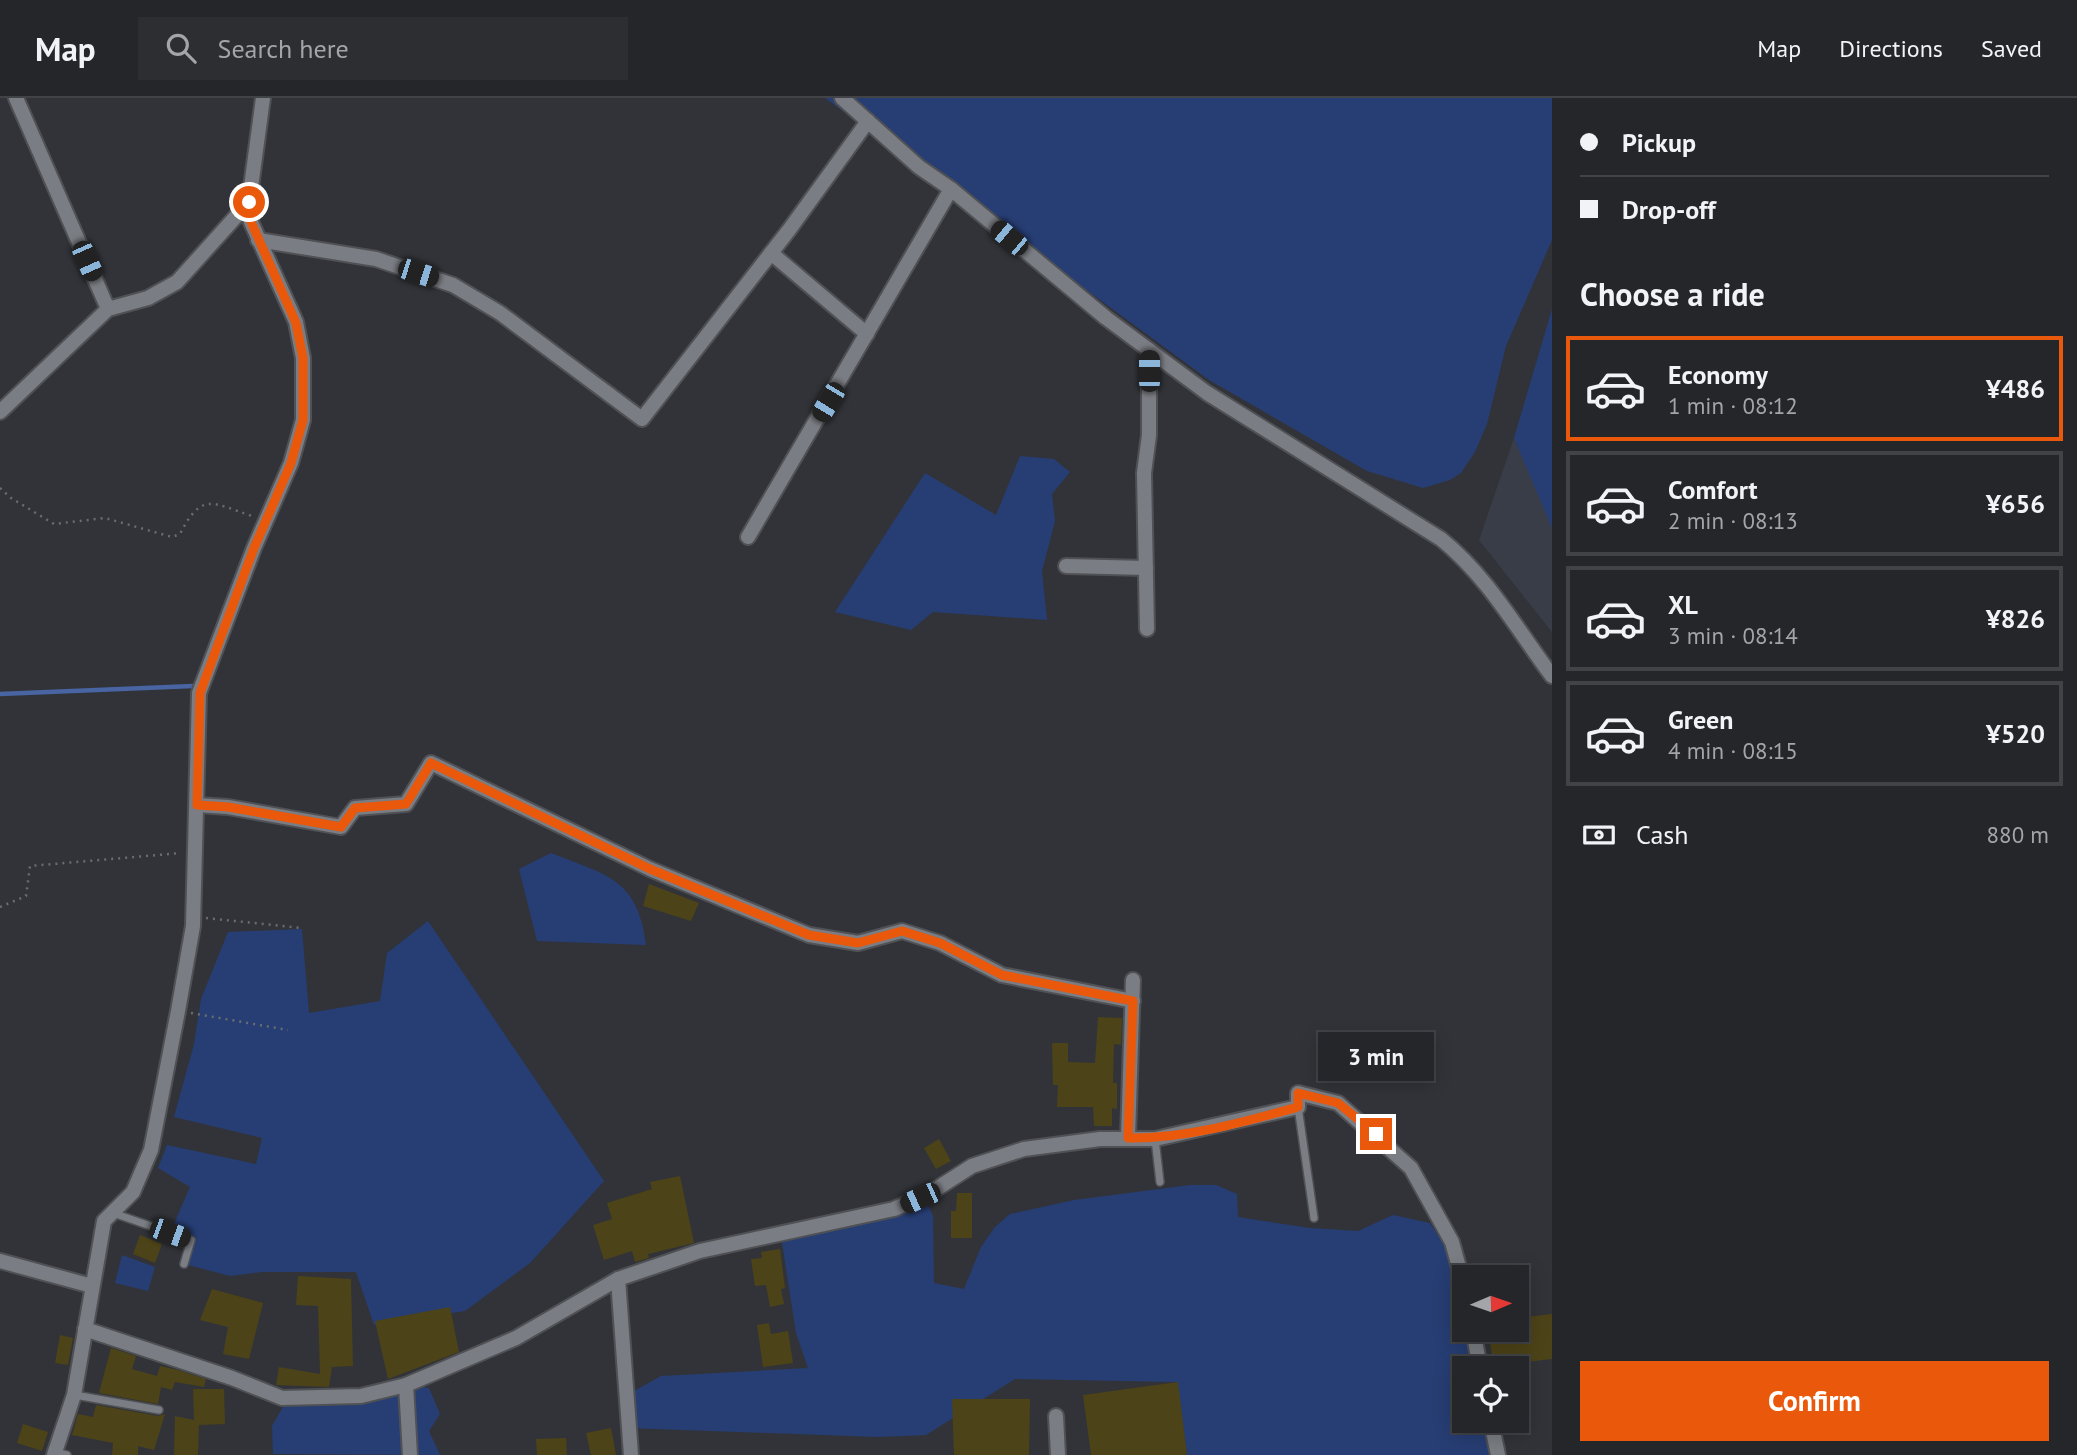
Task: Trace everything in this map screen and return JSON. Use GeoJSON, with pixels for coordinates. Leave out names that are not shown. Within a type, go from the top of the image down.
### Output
{"type":"FeatureCollection","features":[{"type":"Feature","properties":{"kind":"street"},"geometry":{"type":"LineString","coordinates":[[16,98],[108,309]]}},
{"type":"Feature","properties":{"kind":"street"},"geometry":{"type":"LineString","coordinates":[[59,1454],[74,1395],[104,1221],[133,1192],[151,1150],[178,1011],[193,916],[200,693],[265,520],[291,463],[303,420],[303,358],[296,323],[251,222],[249,202],[263,98]]}},
{"type":"Feature","properties":{"kind":"street"},"geometry":{"type":"LineString","coordinates":[[849,100],[919,167],[1149,350],[1218,400],[1441,538],[1469,561],[1490,587],[1552,676]]}},
{"type":"Feature","properties":{"kind":"street"},"geometry":{"type":"LineString","coordinates":[[258,240],[376,259],[453,285],[500,313],[642,419],[771,253],[868,121]]}},
{"type":"Feature","properties":{"kind":"street"},"geometry":{"type":"LineString","coordinates":[[748,537],[951,190]]}},
{"type":"Feature","properties":{"kind":"street"},"geometry":{"type":"LineString","coordinates":[[0,412],[108,309],[156,295],[177,282],[193,268],[249,202]]}},
{"type":"Feature","properties":{"kind":"street"},"geometry":{"type":"LineString","coordinates":[[771,253],[867,334]]}},
{"type":"Feature","properties":{"kind":"street"},"geometry":{"type":"LineString","coordinates":[[1147,629],[1144,473],[1149,435],[1149,350]]}},
{"type":"Feature","properties":{"kind":"street"},"geometry":{"type":"LineString","coordinates":[[1066,566],[1146,568]]}},
{"type":"Feature","properties":{"kind":"street"},"geometry":{"type":"LineString","coordinates":[[197,805],[228,807],[341,827],[355,808],[406,804],[431,763],[650,869],[809,935],[858,943],[902,931],[940,943],[1002,975],[1133,1001]]}},
{"type":"Feature","properties":{"kind":"street"},"geometry":{"type":"LineString","coordinates":[[1128,1138],[1133,980]]}},
{"type":"Feature","properties":{"kind":"street"},"geometry":{"type":"LineString","coordinates":[[85,1329],[232,1378],[282,1398],[361,1396],[406,1384],[516,1338],[618,1279],[700,1251],[894,1209],[930,1193],[972,1166],[1024,1149],[1058,1142],[1155,1139],[1298,1107],[1298,1093],[1338,1103],[1411,1168],[1452,1241],[1458,1265]]}},
{"type":"Feature","properties":{"kind":"street"},"geometry":{"type":"LineString","coordinates":[[0,1261],[92,1286]]}},
{"type":"Feature","properties":{"kind":"street"},"geometry":{"type":"LineString","coordinates":[[618,1279],[631,1455]]}},
{"type":"Feature","properties":{"kind":"street"},"geometry":{"type":"LineString","coordinates":[[406,1384],[410,1455]]}},
{"type":"Feature","properties":{"kind":"street"},"geometry":{"type":"LineString","coordinates":[[1056,1416],[1058,1455]]}},
{"type":"Feature","properties":{"kind":"street"},"geometry":{"type":"LineString","coordinates":[[1493,1433],[1498,1455]]}},
{"type":"Feature","properties":{"kind":"lane"},"geometry":{"type":"LineString","coordinates":[[1298,1107],[1314,1218]]}},
{"type":"Feature","properties":{"kind":"lane"},"geometry":{"type":"LineString","coordinates":[[1155,1139],[1160,1182]]}},
{"type":"Feature","properties":{"kind":"lane"},"geometry":{"type":"LineString","coordinates":[[113,1213],[191,1240],[184,1264]]}},
{"type":"Feature","properties":{"kind":"lane"},"geometry":{"type":"LineString","coordinates":[[74,1395],[159,1410]]}},
{"type":"Feature","properties":{"kind":"path"},"geometry":{"type":"LineString","coordinates":[[0,488],[11,499],[54,524],[105,518],[172,537],[180,534],[195,508],[210,504],[265,520]]}},
{"type":"Feature","properties":{"kind":"path"},"geometry":{"type":"LineString","coordinates":[[0,907],[26,896],[30,866],[195,852]]}},
{"type":"Feature","properties":{"kind":"path"},"geometry":{"type":"LineString","coordinates":[[193,916],[302,928]]}},
{"type":"Feature","properties":{"kind":"path"},"geometry":{"type":"LineString","coordinates":[[178,1011],[288,1030]]}},
{"type":"Feature","properties":{"kind":"shaded area"},"geometry":{"type":"Polygon","coordinates":[[[825,98],[1552,98],[1552,240],[1506,346],[1487,424],[1475,452],[1461,473],[1450,480],[1423,488],[1367,471],[1209,380],[825,98]]]}},
{"type":"Feature","properties":{"kind":"shaded area"},"geometry":{"type":"Polygon","coordinates":[[[1552,309],[1552,528],[1514,438],[1552,309]]]}},
{"type":"Feature","properties":{"kind":"shaded area"},"geometry":{"type":"Polygon","coordinates":[[[1552,327],[1552,632],[1479,540],[1552,327]]]}},
{"type":"Feature","properties":{"kind":"shaded area"},"geometry":{"type":"Polygon","coordinates":[[[1020,456],[1054,459],[1070,472],[1052,494],[1055,521],[1042,571],[1047,620],[933,612],[911,630],[835,612],[925,473],[996,515],[1020,456]]]}},
{"type":"Feature","properties":{"kind":"shaded area"},"geometry":{"type":"Polygon","coordinates":[[[551,853],[603,874],[627,892],[636,905],[646,945],[537,941],[519,869],[551,853]]]}},
{"type":"Feature","properties":{"kind":"shaded area"},"geometry":{"type":"Polygon","coordinates":[[[428,921],[604,1181],[530,1263],[465,1311],[374,1325],[356,1272],[262,1272],[230,1276],[184,1264],[191,1240],[170,1233],[190,1187],[158,1168],[167,1145],[256,1164],[262,1138],[174,1117],[194,1044],[201,999],[228,932],[302,929],[309,1013],[380,1001],[387,953],[428,921]]]}},
{"type":"Feature","properties":{"kind":"shaded area"},"geometry":{"type":"Polygon","coordinates":[[[1190,1185],[1216,1185],[1237,1194],[1238,1217],[1310,1228],[1358,1231],[1393,1215],[1430,1223],[1455,1265],[1452,1265],[1452,1342],[1476,1342],[1478,1356],[1452,1356],[1452,1433],[1493,1433],[1498,1455],[1187,1455],[1177,1382],[1015,1379],[926,1435],[878,1437],[629,1428],[627,1395],[661,1376],[808,1368],[796,1333],[781,1236],[894,1209],[928,1205],[933,1216],[934,1283],[964,1289],[981,1247],[995,1227],[1010,1214],[1074,1200],[1190,1185]]]}},
{"type":"Feature","properties":{"kind":"shaded area"},"geometry":{"type":"Polygon","coordinates":[[[122,1255],[155,1267],[148,1291],[115,1283],[122,1255]]]}},
{"type":"Feature","properties":{"kind":"shaded area"},"geometry":{"type":"Polygon","coordinates":[[[406,1385],[429,1388],[440,1414],[429,1431],[440,1455],[273,1454],[272,1426],[288,1398],[406,1385]]]}},
{"type":"Feature","properties":{"kind":"building"},"geometry":{"type":"Polygon","coordinates":[[[649,884],[699,903],[691,921],[643,906],[649,884]]]}},
{"type":"Feature","properties":{"kind":"building"},"geometry":{"type":"Polygon","coordinates":[[[1098,1017],[1122,1018],[1121,1045],[1114,1044],[1113,1083],[1117,1083],[1117,1109],[1112,1108],[1112,1126],[1094,1126],[1093,1107],[1057,1107],[1058,1085],[1053,1085],[1052,1043],[1068,1043],[1068,1062],[1095,1063],[1098,1017]]]}},
{"type":"Feature","properties":{"kind":"building"},"geometry":{"type":"Polygon","coordinates":[[[939,1139],[951,1161],[936,1169],[924,1148],[939,1139]]]}},
{"type":"Feature","properties":{"kind":"building"},"geometry":{"type":"Polygon","coordinates":[[[680,1176],[694,1243],[648,1254],[649,1258],[635,1262],[632,1251],[604,1260],[593,1225],[612,1219],[607,1203],[652,1189],[650,1182],[680,1176]]]}},
{"type":"Feature","properties":{"kind":"building"},"geometry":{"type":"Polygon","coordinates":[[[957,1193],[972,1193],[972,1238],[951,1238],[951,1211],[956,1211],[957,1193]]]}},
{"type":"Feature","properties":{"kind":"building"},"geometry":{"type":"Polygon","coordinates":[[[140,1235],[162,1244],[155,1263],[133,1254],[140,1235]]]}},
{"type":"Feature","properties":{"kind":"building"},"geometry":{"type":"Polygon","coordinates":[[[780,1249],[785,1288],[781,1289],[784,1304],[770,1307],[766,1285],[755,1286],[751,1259],[762,1258],[761,1252],[780,1249]]]}},
{"type":"Feature","properties":{"kind":"building"},"geometry":{"type":"Polygon","coordinates":[[[298,1276],[351,1279],[353,1366],[332,1367],[329,1387],[276,1385],[279,1367],[320,1374],[318,1306],[296,1305],[298,1276]]]}},
{"type":"Feature","properties":{"kind":"building"},"geometry":{"type":"Polygon","coordinates":[[[212,1289],[263,1303],[249,1359],[223,1354],[228,1327],[200,1320],[212,1289]]]}},
{"type":"Feature","properties":{"kind":"building"},"geometry":{"type":"Polygon","coordinates":[[[450,1307],[459,1352],[388,1379],[375,1321],[450,1307]]]}},
{"type":"Feature","properties":{"kind":"building"},"geometry":{"type":"Polygon","coordinates":[[[1552,1314],[1552,1359],[1529,1362],[1529,1356],[1492,1356],[1490,1342],[1530,1342],[1530,1317],[1552,1314]]]}},
{"type":"Feature","properties":{"kind":"building"},"geometry":{"type":"Polygon","coordinates":[[[769,1323],[771,1334],[788,1331],[793,1363],[763,1367],[757,1325],[769,1323]]]}},
{"type":"Feature","properties":{"kind":"building"},"geometry":{"type":"Polygon","coordinates":[[[60,1335],[73,1338],[68,1365],[55,1363],[60,1335]]]}},
{"type":"Feature","properties":{"kind":"building"},"geometry":{"type":"Polygon","coordinates":[[[111,1348],[136,1356],[132,1369],[157,1376],[160,1366],[178,1370],[206,1379],[204,1387],[175,1382],[172,1390],[161,1387],[158,1404],[99,1393],[111,1348]]]}},
{"type":"Feature","properties":{"kind":"building"},"geometry":{"type":"Polygon","coordinates":[[[1178,1382],[1187,1455],[1091,1455],[1083,1395],[1178,1382]]]}},
{"type":"Feature","properties":{"kind":"building"},"geometry":{"type":"Polygon","coordinates":[[[193,1389],[224,1389],[225,1424],[199,1425],[198,1455],[174,1455],[175,1416],[194,1420],[193,1389]]]}},
{"type":"Feature","properties":{"kind":"building"},"geometry":{"type":"Polygon","coordinates":[[[952,1399],[1030,1399],[1029,1455],[954,1455],[952,1399]]]}},
{"type":"Feature","properties":{"kind":"building"},"geometry":{"type":"Polygon","coordinates":[[[96,1405],[158,1416],[165,1414],[154,1450],[138,1446],[138,1455],[112,1455],[113,1443],[72,1435],[78,1414],[93,1417],[96,1405]]]}},
{"type":"Feature","properties":{"kind":"building"},"geometry":{"type":"Polygon","coordinates":[[[23,1424],[48,1432],[42,1451],[17,1443],[23,1424]]]}},
{"type":"Feature","properties":{"kind":"building"},"geometry":{"type":"Polygon","coordinates":[[[611,1428],[616,1455],[591,1455],[586,1433],[611,1428]]]}},
{"type":"Feature","properties":{"kind":"building"},"geometry":{"type":"Polygon","coordinates":[[[566,1438],[567,1455],[537,1455],[536,1439],[566,1438]]]}},
{"type":"Feature","properties":{"kind":"waterway"},"geometry":{"type":"LineString","coordinates":[[0,694],[193,686]]}},
{"type":"Feature","properties":{"kind":"route"},"geometry":{"type":"LineString","coordinates":[[249,202],[251,222],[296,323],[303,358],[303,420],[291,463],[254,548],[207,668],[200,693],[197,805],[202,808],[228,807],[341,827],[355,808],[406,804],[431,763],[650,869],[809,935],[858,943],[902,931],[940,943],[1002,975],[1133,1001],[1128,1138],[1155,1139],[1260,1118],[1298,1107],[1298,1093],[1338,1103],[1376,1134]]}}]}
